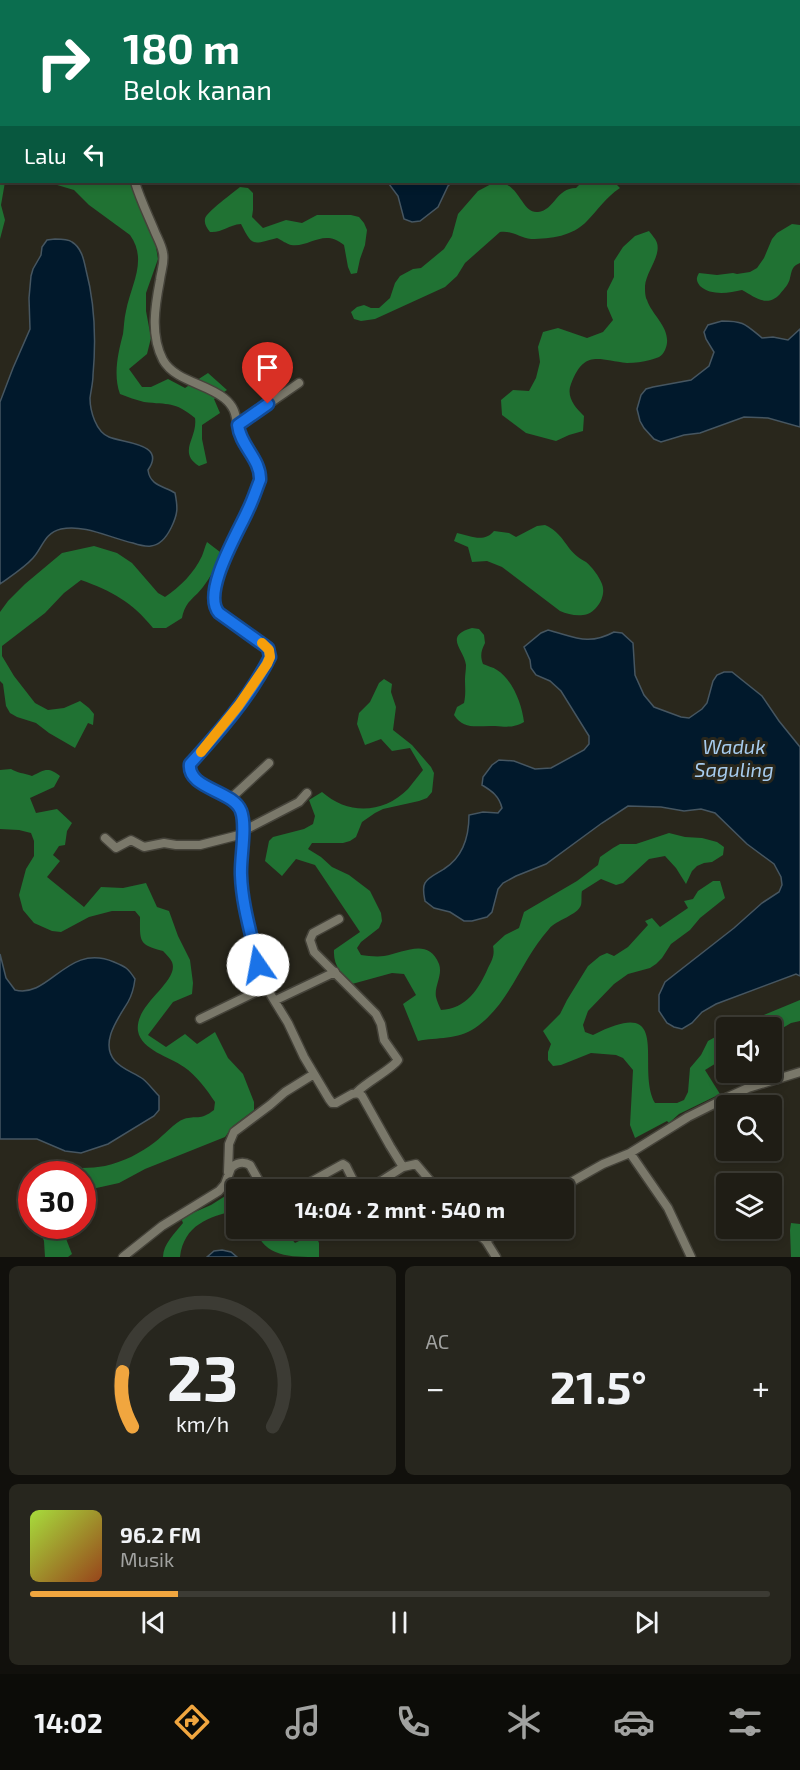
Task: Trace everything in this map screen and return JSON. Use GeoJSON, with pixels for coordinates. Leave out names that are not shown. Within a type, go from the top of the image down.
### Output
{"type":"FeatureCollection","features":[{"type":"Feature","properties":{"kind":"street"},"geometry":{"type":"LineString","coordinates":[[135,183],[164,255],[154,315],[163,359],[177,375],[196,382],[223,398],[233,407],[242,440],[260,468],[260,480],[219,574],[215,607],[219,613],[268,648],[270,657],[249,692],[189,768],[195,778],[230,799],[240,809],[243,832],[241,874],[244,901],[258,965],[267,987],[314,1074],[333,1103],[357,1092],[398,1060],[384,1040],[381,1024],[376,1014],[314,952],[310,940],[313,933],[339,919]]}},
{"type":"Feature","properties":{"kind":"street"},"geometry":{"type":"LineString","coordinates":[[238,425],[299,383]]}},
{"type":"Feature","properties":{"kind":"street"},"geometry":{"type":"LineString","coordinates":[[230,799],[269,763]]}},
{"type":"Feature","properties":{"kind":"street"},"geometry":{"type":"LineString","coordinates":[[105,838],[116,848],[131,840],[144,847],[164,843],[200,845],[243,832],[299,802],[307,793]]}},
{"type":"Feature","properties":{"kind":"street"},"geometry":{"type":"LineString","coordinates":[[276,1000],[335,972]]}},
{"type":"Feature","properties":{"kind":"street"},"geometry":{"type":"LineString","coordinates":[[200,1019],[267,987]]}},
{"type":"Feature","properties":{"kind":"street"},"geometry":{"type":"LineString","coordinates":[[574,1180],[603,1164],[630,1153],[688,1117],[728,1097],[748,1088],[800,1072]]}},
{"type":"Feature","properties":{"kind":"street"},"geometry":{"type":"LineString","coordinates":[[123,1257],[162,1226],[219,1191],[225,1184],[229,1144],[234,1132],[285,1092],[314,1074]]}},
{"type":"Feature","properties":{"kind":"street"},"geometry":{"type":"LineString","coordinates":[[357,1092],[362,1096],[403,1167]]}},
{"type":"Feature","properties":{"kind":"street"},"geometry":{"type":"LineString","coordinates":[[630,1153],[668,1208],[691,1257]]}},
{"type":"Feature","properties":{"kind":"street"},"geometry":{"type":"LineString","coordinates":[[228,1172],[233,1166],[246,1163],[254,1170],[258,1179]]}},
{"type":"Feature","properties":{"kind":"street"},"geometry":{"type":"LineString","coordinates":[[316,1179],[343,1164],[352,1179]]}},
{"type":"Feature","properties":{"kind":"street"},"geometry":{"type":"LineString","coordinates":[[384,1179],[403,1167],[416,1164],[429,1179]]}},
{"type":"Feature","properties":{"kind":"street"},"geometry":{"type":"LineString","coordinates":[[486,1241],[496,1257]]}},
{"type":"Feature","properties":{"kind":"green space"},"geometry":{"type":"Polygon","coordinates":[[[0,183],[5,183],[1,205],[5,220],[0,239],[0,183]]]}},
{"type":"Feature","properties":{"kind":"green space"},"geometry":{"type":"Polygon","coordinates":[[[50,183],[130,183],[155,241],[158,259],[146,293],[146,311],[151,338],[147,354],[129,369],[142,387],[151,387],[168,379],[185,388],[208,373],[227,390],[214,399],[220,413],[202,425],[202,439],[207,463],[199,466],[190,455],[195,418],[176,406],[144,402],[120,394],[117,379],[118,356],[125,314],[137,273],[138,254],[130,235],[89,205],[74,190],[50,183]]]}},
{"type":"Feature","properties":{"kind":"green space"},"geometry":{"type":"Polygon","coordinates":[[[493,183],[503,183],[515,192],[528,208],[538,212],[548,207],[564,191],[576,188],[581,183],[615,183],[620,188],[575,230],[561,236],[539,239],[500,232],[465,263],[457,276],[445,287],[375,319],[361,321],[354,319],[351,312],[357,307],[364,305],[379,308],[390,298],[400,276],[413,269],[421,268],[444,249],[452,236],[458,214],[478,191],[493,183]]]}},
{"type":"Feature","properties":{"kind":"green space"},"geometry":{"type":"Polygon","coordinates":[[[240,187],[248,188],[253,193],[252,217],[263,228],[286,220],[302,223],[317,215],[359,217],[367,230],[357,273],[351,274],[344,245],[330,238],[298,245],[289,244],[277,238],[258,243],[251,241],[241,224],[210,232],[205,223],[207,216],[240,187]]]}},
{"type":"Feature","properties":{"kind":"green space"},"geometry":{"type":"Polygon","coordinates":[[[792,224],[800,225],[800,263],[794,267],[787,284],[775,298],[766,301],[742,290],[726,293],[715,292],[700,286],[697,280],[699,273],[737,274],[750,272],[757,268],[772,239],[792,224]]]}},
{"type":"Feature","properties":{"kind":"green space"},"geometry":{"type":"Polygon","coordinates":[[[649,231],[658,248],[646,281],[645,293],[646,299],[667,336],[664,352],[657,358],[639,362],[627,363],[600,359],[587,361],[576,373],[570,389],[572,402],[584,416],[583,431],[556,441],[526,433],[502,415],[501,400],[513,390],[529,391],[536,378],[540,362],[538,347],[543,332],[558,328],[587,338],[603,332],[613,320],[607,306],[607,291],[614,277],[614,261],[623,247],[635,236],[649,231]]]}},
{"type":"Feature","properties":{"kind":"green space"},"geometry":{"type":"Polygon","coordinates":[[[545,525],[556,532],[579,558],[588,564],[601,581],[602,599],[588,614],[574,615],[560,611],[502,567],[487,561],[472,562],[468,547],[454,541],[457,533],[482,538],[494,531],[509,533],[516,537],[537,526],[545,525]]]}},
{"type":"Feature","properties":{"kind":"green space"},"geometry":{"type":"Polygon","coordinates":[[[207,542],[220,552],[209,579],[188,604],[182,618],[166,628],[153,628],[121,598],[81,580],[64,593],[45,613],[2,646],[2,656],[35,703],[48,710],[64,708],[80,701],[94,714],[93,725],[88,723],[75,748],[36,723],[10,713],[6,706],[3,684],[0,681],[0,612],[25,584],[62,553],[94,546],[117,553],[132,563],[158,593],[165,597],[191,574],[207,542]]]}},
{"type":"Feature","properties":{"kind":"green space"},"geometry":{"type":"Polygon","coordinates":[[[472,628],[479,629],[484,635],[485,643],[481,656],[483,664],[503,674],[508,680],[519,701],[524,722],[510,727],[472,726],[462,723],[454,715],[457,707],[464,703],[465,694],[466,665],[457,639],[463,631],[472,628]]]}},
{"type":"Feature","properties":{"kind":"green space"},"geometry":{"type":"Polygon","coordinates":[[[384,679],[392,684],[391,692],[396,707],[393,730],[412,745],[431,767],[434,773],[432,792],[427,798],[419,801],[375,813],[362,822],[356,837],[350,841],[312,843],[308,849],[370,891],[381,913],[382,921],[379,928],[357,948],[361,955],[381,956],[422,949],[434,956],[440,968],[436,999],[441,1010],[458,1006],[476,990],[491,962],[493,946],[505,935],[519,928],[524,912],[577,881],[598,865],[600,857],[620,844],[636,844],[669,833],[717,842],[724,847],[723,855],[712,862],[697,866],[686,884],[665,856],[649,859],[623,883],[616,885],[601,879],[582,891],[579,909],[549,929],[539,941],[506,994],[487,1018],[462,1035],[418,1041],[403,1004],[416,995],[404,974],[392,973],[352,984],[339,969],[335,961],[334,950],[360,932],[315,865],[296,859],[282,876],[265,861],[269,841],[273,837],[304,829],[313,824],[315,816],[309,800],[322,792],[332,800],[354,808],[377,807],[388,803],[408,789],[423,770],[410,748],[392,751],[381,739],[365,745],[357,724],[359,713],[370,702],[379,683],[384,679]]]}},
{"type":"Feature","properties":{"kind":"green space"},"geometry":{"type":"Polygon","coordinates":[[[11,769],[32,776],[49,770],[60,776],[54,787],[30,798],[36,813],[57,809],[72,823],[67,831],[65,845],[59,846],[53,855],[60,861],[47,877],[84,907],[101,887],[123,888],[146,883],[157,907],[169,911],[190,960],[192,994],[173,1002],[148,1035],[166,1047],[185,1034],[197,1044],[215,1032],[228,1058],[243,1074],[254,1102],[254,1110],[233,1126],[225,1137],[145,1169],[119,1183],[96,1188],[96,1167],[132,1157],[150,1146],[180,1121],[202,1117],[214,1110],[215,1102],[188,1070],[150,1048],[140,1038],[139,1021],[143,1012],[164,986],[173,970],[172,962],[163,951],[149,947],[142,941],[140,917],[135,911],[112,911],[89,917],[61,932],[52,931],[34,923],[23,910],[19,895],[26,869],[34,856],[34,841],[31,833],[0,829],[0,770],[11,769]]]}},
{"type":"Feature","properties":{"kind":"green space"},"geometry":{"type":"Polygon","coordinates":[[[713,881],[720,881],[725,898],[671,944],[656,964],[628,974],[614,984],[588,1011],[583,1025],[585,1032],[593,1035],[618,1024],[634,1023],[643,1029],[647,1040],[650,1088],[655,1103],[677,1103],[684,1100],[688,1092],[690,1068],[701,1055],[708,1041],[716,1037],[716,1063],[705,1070],[720,1094],[679,1114],[669,1123],[667,1121],[635,1138],[630,1125],[633,1070],[623,1058],[616,1055],[591,1053],[553,1066],[548,1060],[551,1044],[543,1031],[560,1014],[588,966],[600,956],[607,953],[614,956],[628,947],[648,925],[645,921],[652,918],[660,927],[688,908],[684,901],[693,899],[698,891],[713,881]]]}},
{"type":"Feature","properties":{"kind":"green space"},"geometry":{"type":"Polygon","coordinates":[[[800,1000],[800,1021],[782,1028],[782,1017],[759,1017],[800,1000]]]}},
{"type":"Feature","properties":{"kind":"green space"},"geometry":{"type":"Polygon","coordinates":[[[226,1196],[226,1213],[207,1220],[192,1230],[182,1246],[180,1257],[163,1257],[167,1243],[183,1223],[181,1218],[226,1196]]]}},
{"type":"Feature","properties":{"kind":"green space"},"geometry":{"type":"Polygon","coordinates":[[[791,1223],[800,1224],[800,1257],[791,1257],[791,1223]]]}},
{"type":"Feature","properties":{"kind":"green space"},"geometry":{"type":"Polygon","coordinates":[[[43,1239],[66,1239],[72,1254],[68,1257],[45,1257],[43,1239]]]}},
{"type":"Feature","properties":{"kind":"green space"},"geometry":{"type":"Polygon","coordinates":[[[260,1239],[292,1239],[295,1243],[303,1239],[317,1239],[319,1257],[288,1256],[265,1245],[260,1239]]]}},
{"type":"Feature","properties":{"kind":"water"},"geometry":{"type":"Polygon","coordinates":[[[377,183],[451,183],[438,207],[420,221],[412,222],[404,219],[398,196],[389,184],[377,183]]]}},
{"type":"Feature","properties":{"kind":"water"},"geometry":{"type":"Polygon","coordinates":[[[47,240],[68,240],[78,248],[89,283],[94,336],[90,398],[95,420],[101,431],[109,437],[148,449],[152,454],[149,475],[158,485],[175,493],[177,511],[166,537],[158,544],[151,546],[79,528],[55,531],[47,537],[29,562],[0,584],[0,402],[30,329],[29,298],[33,269],[47,240]]]}},
{"type":"Feature","properties":{"kind":"water"},"geometry":{"type":"Polygon","coordinates":[[[722,321],[744,324],[762,338],[773,337],[788,340],[800,329],[800,427],[768,418],[744,417],[700,433],[661,442],[654,439],[640,421],[637,409],[641,395],[646,389],[691,380],[709,366],[714,352],[704,332],[708,325],[722,321]]]}},
{"type":"Feature","properties":{"kind":"water","name":"Waduk Saguling"},"geometry":{"type":"Polygon","coordinates":[[[548,630],[581,639],[597,639],[614,632],[622,633],[633,643],[635,675],[644,695],[654,707],[681,717],[689,718],[702,709],[707,703],[717,675],[732,672],[762,696],[800,747],[800,976],[796,974],[716,1004],[702,1012],[692,1023],[682,1029],[667,1023],[659,1011],[659,995],[665,982],[762,903],[779,892],[782,885],[781,877],[774,864],[747,844],[715,813],[701,809],[684,811],[661,807],[628,806],[546,864],[503,883],[498,889],[492,912],[487,917],[464,921],[450,912],[434,908],[425,901],[423,889],[426,881],[451,864],[464,846],[469,815],[483,812],[498,813],[502,808],[495,794],[482,785],[483,777],[492,765],[499,760],[514,761],[535,769],[551,768],[584,750],[589,744],[589,736],[561,691],[550,681],[536,675],[531,668],[524,647],[548,630]]]}},
{"type":"Feature","properties":{"kind":"water"},"geometry":{"type":"Polygon","coordinates":[[[0,954],[6,978],[15,990],[27,991],[39,987],[71,964],[84,959],[98,958],[114,962],[128,970],[135,979],[133,988],[112,1030],[109,1046],[115,1061],[143,1079],[159,1096],[159,1110],[154,1116],[108,1144],[81,1153],[65,1151],[37,1139],[0,1139],[0,954]]]}},
{"type":"Feature","properties":{"kind":"water"},"geometry":{"type":"Polygon","coordinates":[[[214,1251],[231,1252],[237,1257],[207,1257],[214,1251]]]}},
{"type":"Feature","properties":{"kind":"slow traffic"},"geometry":{"type":"LineString","coordinates":[[201,752],[249,692],[267,664],[270,654],[268,648],[262,643]]}},
{"type":"Feature","properties":{"kind":"route"},"geometry":{"type":"LineString","coordinates":[[258,965],[244,901],[241,874],[242,814],[233,801],[199,782],[189,768],[249,692],[270,657],[268,648],[219,613],[214,601],[219,574],[249,510],[260,480],[260,468],[242,440],[238,425],[268,404]]}}]}
